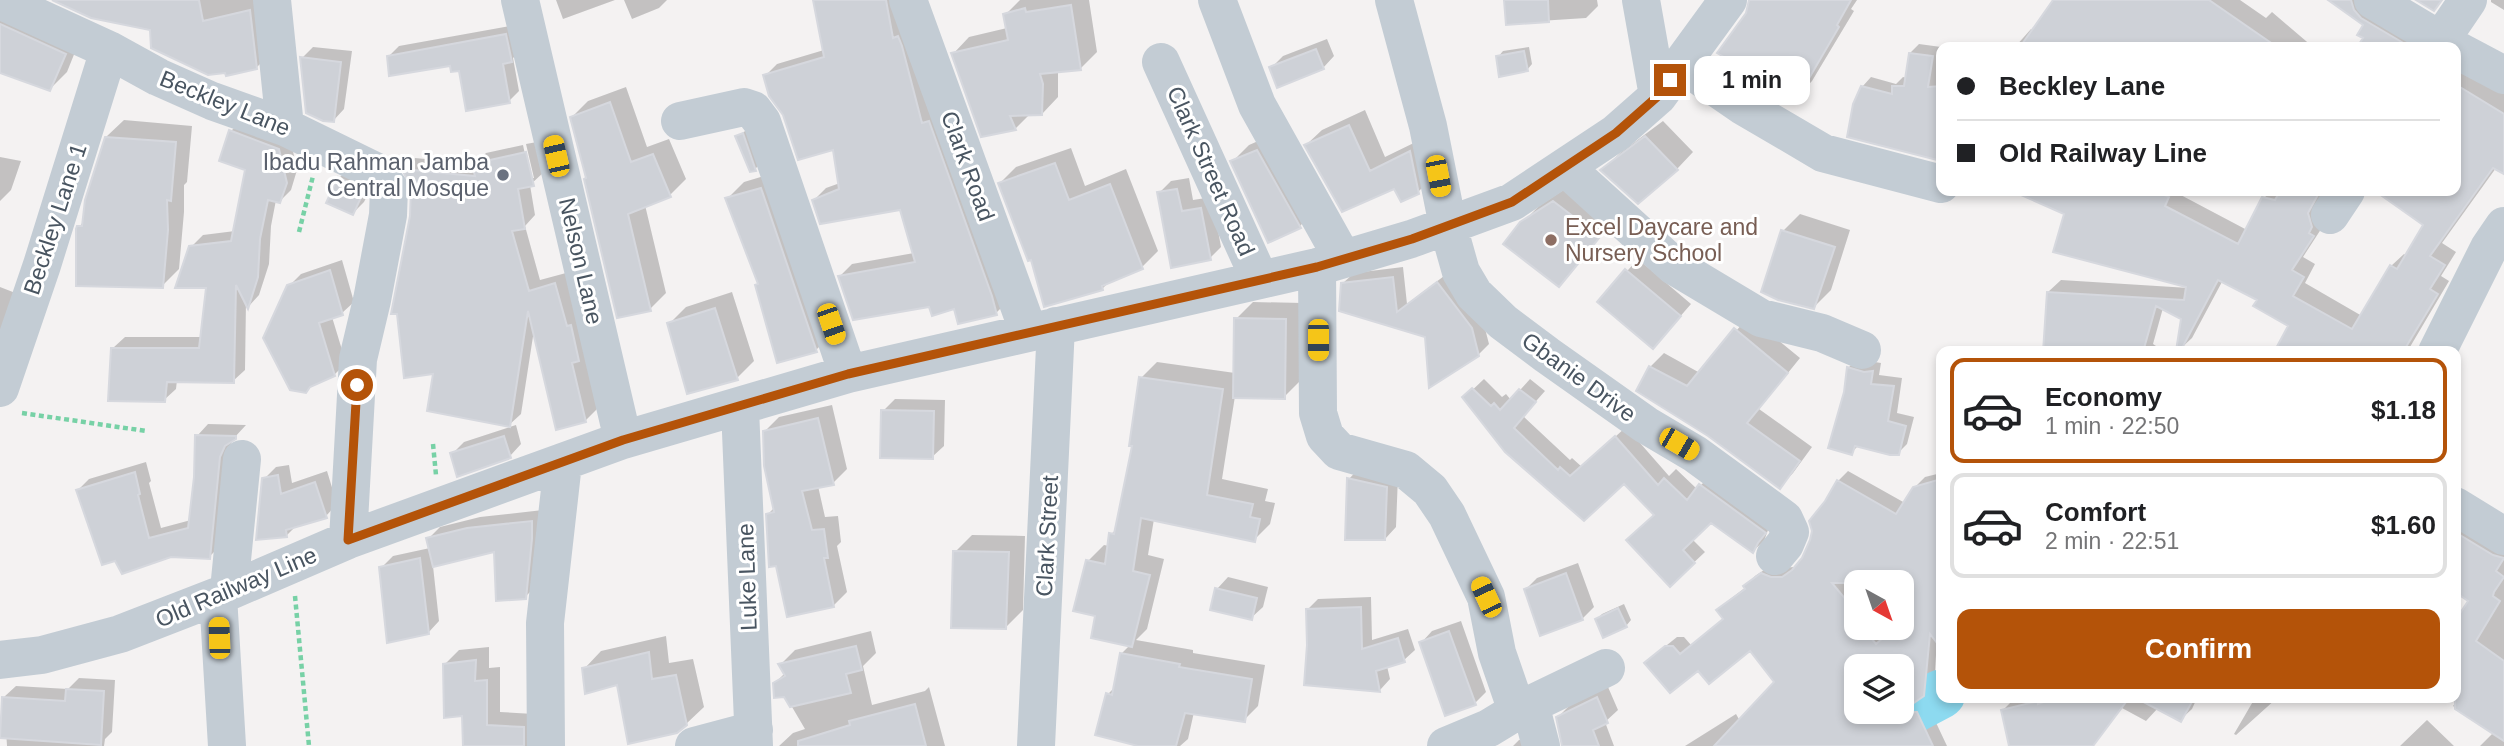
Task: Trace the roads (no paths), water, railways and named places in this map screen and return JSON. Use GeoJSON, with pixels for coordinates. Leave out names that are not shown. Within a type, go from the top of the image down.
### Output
{"type":"FeatureCollection","features":[{"type":"Feature","properties":{"kind":"street"},"geometry":{"type":"LineString","coordinates":[[272,0],[285,127]]}},
{"type":"Feature","properties":{"kind":"street","name":"Nelson Lane"},"geometry":{"type":"LineString","coordinates":[[520,0],[623,440]]}},
{"type":"Feature","properties":{"kind":"street","name":"Clark Road"},"geometry":{"type":"LineString","coordinates":[[908,0],[1042,329]]}},
{"type":"Feature","properties":{"kind":"street"},"geometry":{"type":"LineString","coordinates":[[1217,0],[1257,105],[1330,263],[1318,413],[1325,436],[1339,451],[1406,470],[1430,489],[1447,515],[1486,597],[1497,653],[1541,746]]}},
{"type":"Feature","properties":{"kind":"street"},"geometry":{"type":"LineString","coordinates":[[1394,0],[1428,126],[1448,226]]}},
{"type":"Feature","properties":{"kind":"street"},"geometry":{"type":"LineString","coordinates":[[1641,0],[1658,96]]}},
{"type":"Feature","properties":{"kind":"street","name":"Old Railway Line"},"geometry":{"type":"LineString","coordinates":[[0,660],[42,655],[120,634],[348,540],[623,440],[740,408],[848,374],[1330,263],[1412,239],[1512,202],[1616,133],[1658,96],[1728,0]]}},
{"type":"Feature","properties":{"kind":"street"},"geometry":{"type":"LineString","coordinates":[[2373,0],[2440,42]]}},
{"type":"Feature","properties":{"kind":"street"},"geometry":{"type":"LineString","coordinates":[[2448,42],[2468,0]]}},
{"type":"Feature","properties":{"kind":"street","name":"Beckley Lane"},"geometry":{"type":"LineString","coordinates":[[0,1],[109,50],[158,77],[212,101],[285,127],[377,172],[388,188],[383,240],[358,359],[348,540]]}},
{"type":"Feature","properties":{"kind":"street","name":"Beckley Lane 1"},"geometry":{"type":"LineString","coordinates":[[7,400],[41,265],[109,50]]}},
{"type":"Feature","properties":{"kind":"street"},"geometry":{"type":"LineString","coordinates":[[2461,54],[2504,75]]}},
{"type":"Feature","properties":{"kind":"street","name":"Clark Street Road"},"geometry":{"type":"LineString","coordinates":[[1161,62],[1260,279]]}},
{"type":"Feature","properties":{"kind":"street"},"geometry":{"type":"LineString","coordinates":[[1682,64],[1743,106],[1823,153],[1936,183]]}},
{"type":"Feature","properties":{"kind":"street"},"geometry":{"type":"LineString","coordinates":[[680,121],[744,107],[753,110],[762,122],[848,374]]}},
{"type":"Feature","properties":{"kind":"street"},"geometry":{"type":"LineString","coordinates":[[1566,168],[1674,266],[1760,318],[1822,333],[1861,350]]}},
{"type":"Feature","properties":{"kind":"street","name":"Gbanie Drive"},"geometry":{"type":"LineString","coordinates":[[1448,226],[1461,272],[1474,294],[1503,322],[1646,425],[1695,454],[1784,519],[1790,532],[1785,544],[1775,556]]}},
{"type":"Feature","properties":{"kind":"street"},"geometry":{"type":"LineString","coordinates":[[2440,346],[2489,248],[2504,226]]}},
{"type":"Feature","properties":{"kind":"street","name":"Clark Street"},"geometry":{"type":"LineString","coordinates":[[1036,746],[1042,329]]}},
{"type":"Feature","properties":{"kind":"street","name":"Luke Lane"},"geometry":{"type":"LineString","coordinates":[[740,408],[754,738]]}},
{"type":"Feature","properties":{"kind":"street"},"geometry":{"type":"LineString","coordinates":[[227,746],[223,593],[242,459]]}},
{"type":"Feature","properties":{"kind":"street"},"geometry":{"type":"LineString","coordinates":[[546,746],[545,623],[563,463]]}},
{"type":"Feature","properties":{"kind":"street"},"geometry":{"type":"LineString","coordinates":[[2461,510],[2504,536]]}},
{"type":"Feature","properties":{"kind":"street"},"geometry":{"type":"LineString","coordinates":[[1454,742],[1489,729],[1524,708],[1606,668]]}},
{"type":"Feature","properties":{"kind":"street"},"geometry":{"type":"LineString","coordinates":[[694,746],[754,738]]}},
{"type":"Feature","properties":{"kind":"waterway"},"geometry":{"type":"LineString","coordinates":[[1843,746],[1936,697]]}},
{"type":"Feature","properties":{"kind":"place","name":"Ibadu Rahman Jamba Central Mosque"},"geometry":{"type":"Point","coordinates":[503,175]}},
{"type":"Feature","properties":{"kind":"place","name":"Excel Daycare and Nursery School"},"geometry":{"type":"Point","coordinates":[1551,240]}}]}
